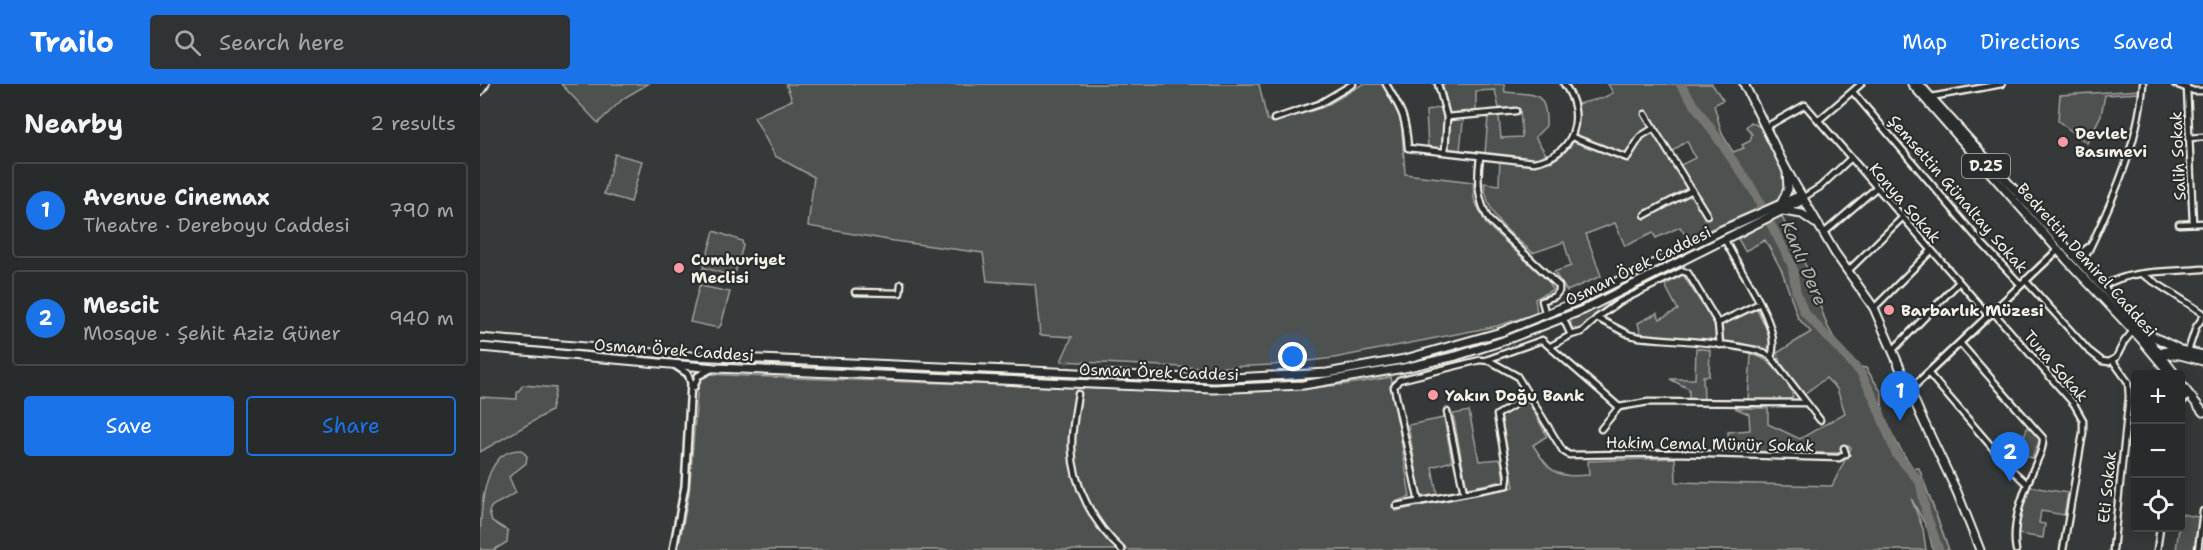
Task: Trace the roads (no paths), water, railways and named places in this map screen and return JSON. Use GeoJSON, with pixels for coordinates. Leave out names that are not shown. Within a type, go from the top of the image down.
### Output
{"type":"FeatureCollection","features":[{"type":"Feature","properties":{"kind":"main road"},"geometry":{"type":"LineString","coordinates":[[480,91],[485,84]]}},
{"type":"Feature","properties":{"kind":"main road"},"geometry":{"type":"LineString","coordinates":[[1743,84],[1815,224],[1874,308],[1957,492],[1980,550]]}},
{"type":"Feature","properties":{"kind":"main road","name":"Bedrettin Demirel Caddesi"},"geometry":{"type":"LineString","coordinates":[[1912,84],[1929,98]]}},
{"type":"Feature","properties":{"kind":"main road","name":"Bedrettin Demirel Caddesi"},"geometry":{"type":"LineString","coordinates":[[1919,84],[2064,252],[2138,330]]}},
{"type":"Feature","properties":{"kind":"main road"},"geometry":{"type":"LineString","coordinates":[[1786,169],[1788,189],[1777,209],[1802,214],[1815,224]]}},
{"type":"Feature","properties":{"kind":"main road"},"geometry":{"type":"LineString","coordinates":[[1801,198],[1828,240]]}},
{"type":"Feature","properties":{"kind":"main road","name":"Osman Örek Caddesi"},"geometry":{"type":"LineString","coordinates":[[480,338],[691,356],[1214,379],[1299,375],[1384,364],[1455,347],[1546,315],[1592,295],[1720,231],[1755,219],[1801,198]]}},
{"type":"Feature","properties":{"kind":"main road","name":"Osman Örek Caddesi"},"geometry":{"type":"LineString","coordinates":[[480,347],[715,368],[1214,389],[1278,387],[1362,377],[1430,362],[1503,341],[1563,318],[1724,238],[1755,219]]}},
{"type":"Feature","properties":{"kind":"main road","name":"Bedrettin Demirel Caddesi"},"geometry":{"type":"LineString","coordinates":[[2064,252],[2075,256],[2169,370]]}},
{"type":"Feature","properties":{"kind":"main road"},"geometry":{"type":"LineString","coordinates":[[2138,330],[2203,361]]}},
{"type":"Feature","properties":{"kind":"main road"},"geometry":{"type":"LineString","coordinates":[[2170,370],[2174,359],[2185,352]]}},
{"type":"Feature","properties":{"kind":"main road"},"geometry":{"type":"LineString","coordinates":[[2158,356],[2185,352],[2203,355]]}},
{"type":"Feature","properties":{"kind":"main road"},"geometry":{"type":"LineString","coordinates":[[2185,390],[2203,412]]}},
{"type":"Feature","properties":{"kind":"street"},"geometry":{"type":"LineString","coordinates":[[1274,119],[1319,104],[1353,84]]}},
{"type":"Feature","properties":{"kind":"street"},"geometry":{"type":"LineString","coordinates":[[1386,84],[1401,108],[1406,122],[1408,148],[1534,162],[1546,160],[1568,146],[1572,137],[1575,121],[1572,100],[1563,84]]}},
{"type":"Feature","properties":{"kind":"street"},"geometry":{"type":"LineString","coordinates":[[1438,84],[1447,117],[1445,152]]}},
{"type":"Feature","properties":{"kind":"street"},"geometry":{"type":"LineString","coordinates":[[1819,120],[1861,84]]}},
{"type":"Feature","properties":{"kind":"street"},"geometry":{"type":"LineString","coordinates":[[1929,98],[2002,84]]}},
{"type":"Feature","properties":{"kind":"street"},"geometry":{"type":"LineString","coordinates":[[2082,264],[2131,148],[2142,102],[2143,84]]}},
{"type":"Feature","properties":{"kind":"street"},"geometry":{"type":"LineString","coordinates":[[2175,84],[2203,91]]}},
{"type":"Feature","properties":{"kind":"street","name":"Salih Sokak"},"geometry":{"type":"LineString","coordinates":[[2187,88],[2193,223]]}},
{"type":"Feature","properties":{"kind":"street","name":"Şemsettin Günaltay Sokak"},"geometry":{"type":"LineString","coordinates":[[1853,92],[1978,239],[2094,356],[2105,362],[2113,361]]}},
{"type":"Feature","properties":{"kind":"street","name":"Konya Sokak"},"geometry":{"type":"LineString","coordinates":[[1766,127],[1805,105],[1958,283],[1991,314]]}},
{"type":"Feature","properties":{"kind":"street"},"geometry":{"type":"LineString","coordinates":[[1447,117],[1516,111]]}},
{"type":"Feature","properties":{"kind":"street"},"geometry":{"type":"LineString","coordinates":[[1645,114],[1707,215]]}},
{"type":"Feature","properties":{"kind":"street"},"geometry":{"type":"LineString","coordinates":[[1572,137],[1627,158],[1641,136],[1654,128]]}},
{"type":"Feature","properties":{"kind":"street"},"geometry":{"type":"LineString","coordinates":[[2188,138],[2203,137]]}},
{"type":"Feature","properties":{"kind":"street"},"geometry":{"type":"LineString","coordinates":[[1480,157],[1478,192],[1489,220],[1558,286],[1559,291],[1555,296],[1542,302],[1546,315]]}},
{"type":"Feature","properties":{"kind":"street"},"geometry":{"type":"LineString","coordinates":[[1801,198],[1820,188],[1851,158]]}},
{"type":"Feature","properties":{"kind":"street"},"geometry":{"type":"LineString","coordinates":[[1824,233],[1876,188]]}},
{"type":"Feature","properties":{"kind":"street"},"geometry":{"type":"LineString","coordinates":[[1645,215],[1692,190]]}},
{"type":"Feature","properties":{"kind":"street"},"geometry":{"type":"LineString","coordinates":[[1849,270],[1902,218]]}},
{"type":"Feature","properties":{"kind":"street"},"geometry":{"type":"LineString","coordinates":[[2179,224],[2203,223]]}},
{"type":"Feature","properties":{"kind":"street"},"geometry":{"type":"LineString","coordinates":[[1724,238],[1760,303],[1773,340],[1774,349],[1771,357]]}},
{"type":"Feature","properties":{"kind":"street"},"geometry":{"type":"LineString","coordinates":[[1910,390],[2046,261],[2064,252],[2075,256],[2092,244]]}},
{"type":"Feature","properties":{"kind":"street"},"geometry":{"type":"LineString","coordinates":[[1874,308],[1931,251]]}},
{"type":"Feature","properties":{"kind":"street"},"geometry":{"type":"LineString","coordinates":[[2102,287],[2118,278],[2203,269]]}},
{"type":"Feature","properties":{"kind":"street"},"geometry":{"type":"LineString","coordinates":[[1551,346],[1582,332],[1619,302],[1682,271],[1688,273],[1718,323],[1720,345]]}},
{"type":"Feature","properties":{"kind":"street"},"geometry":{"type":"LineString","coordinates":[[2142,274],[2203,315],[2185,352]]}},
{"type":"Feature","properties":{"kind":"street"},"geometry":{"type":"LineString","coordinates":[[1893,351],[1958,283]]}},
{"type":"Feature","properties":{"kind":"street"},"geometry":{"type":"LineString","coordinates":[[855,292],[900,293],[901,284]]}},
{"type":"Feature","properties":{"kind":"street"},"geometry":{"type":"LineString","coordinates":[[1718,323],[1760,303]]}},
{"type":"Feature","properties":{"kind":"street","name":"Tuna Sokak"},"geometry":{"type":"LineString","coordinates":[[1991,314],[2074,404],[2083,420],[2083,434],[2063,550]]}},
{"type":"Feature","properties":{"kind":"street"},"geometry":{"type":"LineString","coordinates":[[1563,318],[1571,335]]}},
{"type":"Feature","properties":{"kind":"street"},"geometry":{"type":"LineString","coordinates":[[1597,318],[1630,335],[1639,337],[1757,350],[1771,357],[1820,420]]}},
{"type":"Feature","properties":{"kind":"street"},"geometry":{"type":"LineString","coordinates":[[2113,361],[2126,339],[2138,330]]}},
{"type":"Feature","properties":{"kind":"street"},"geometry":{"type":"LineString","coordinates":[[1419,502],[1394,387],[1399,380],[1485,360],[1538,339],[1551,346],[1619,407]]}},
{"type":"Feature","properties":{"kind":"street"},"geometry":{"type":"LineString","coordinates":[[1960,344],[2042,436],[2043,447],[2027,484],[2017,519],[2016,550]]}},
{"type":"Feature","properties":{"kind":"street","name":"Hakim Cemal Münür Sokak"},"geometry":{"type":"LineString","coordinates":[[1485,360],[1517,376],[1563,451],[1572,456],[1677,453],[1835,458],[1846,455],[1844,448]]}},
{"type":"Feature","properties":{"kind":"street","name":"Eti Sokak"},"geometry":{"type":"LineString","coordinates":[[2113,361],[2128,382],[2129,397],[2113,550]]}},
{"type":"Feature","properties":{"kind":"street"},"geometry":{"type":"LineString","coordinates":[[674,365],[688,374],[691,383],[689,433]]}},
{"type":"Feature","properties":{"kind":"street"},"geometry":{"type":"LineString","coordinates":[[672,550],[683,498],[694,382],[702,373],[715,368]]}},
{"type":"Feature","properties":{"kind":"street"},"geometry":{"type":"LineString","coordinates":[[1929,374],[2027,484]]}},
{"type":"Feature","properties":{"kind":"street"},"geometry":{"type":"LineString","coordinates":[[1078,394],[1072,448],[1077,481],[1090,510],[1113,542],[1122,550]]}},
{"type":"Feature","properties":{"kind":"street"},"geometry":{"type":"LineString","coordinates":[[2185,400],[2189,395]]}},
{"type":"Feature","properties":{"kind":"street"},"geometry":{"type":"LineString","coordinates":[[1396,506],[1504,486],[1508,483],[1497,414],[1529,396]]}},
{"type":"Feature","properties":{"kind":"street"},"geometry":{"type":"LineString","coordinates":[[1601,429],[1619,407],[1648,402],[1806,403]]}},
{"type":"Feature","properties":{"kind":"street"},"geometry":{"type":"LineString","coordinates":[[1447,412],[1464,493]]}},
{"type":"Feature","properties":{"kind":"street"},"geometry":{"type":"LineString","coordinates":[[2198,550],[2203,511]]}},
{"type":"Feature","properties":{"kind":"street"},"geometry":{"type":"LineString","coordinates":[[2157,550],[2159,532]]}},
{"type":"Feature","properties":{"kind":"waterway","name":"Kanlı Dere"},"geometry":{"type":"LineString","coordinates":[[1680,84],[1752,188],[1792,265],[1796,291],[1804,312],[1861,373],[1874,398],[1896,454],[1920,482],[1926,513],[1939,550]]}},
{"type":"Feature","properties":{"kind":"tunnel"},"geometry":{"type":"LineString","coordinates":[[1066,360],[1078,394]]}},
{"type":"Feature","properties":{"kind":"place","name":"Devlet Basımevi"},"geometry":{"type":"Point","coordinates":[2063,142]}},
{"type":"Feature","properties":{"kind":"place","name":"Cumhuriyet Meclisi"},"geometry":{"type":"Point","coordinates":[679,268]}},
{"type":"Feature","properties":{"kind":"place","name":"Barbarlık Müzesi"},"geometry":{"type":"Point","coordinates":[1889,310]}},
{"type":"Feature","properties":{"kind":"place","name":"Yakın Doğu Bank"},"geometry":{"type":"Point","coordinates":[1433,395]}},
{"type":"Feature","properties":{"kind":"place","name":"Avenue Cinemax"},"geometry":{"type":"Point","coordinates":[1900,421]}},
{"type":"Feature","properties":{"kind":"place","name":"Mescit"},"geometry":{"type":"Point","coordinates":[2010,482]}}]}
